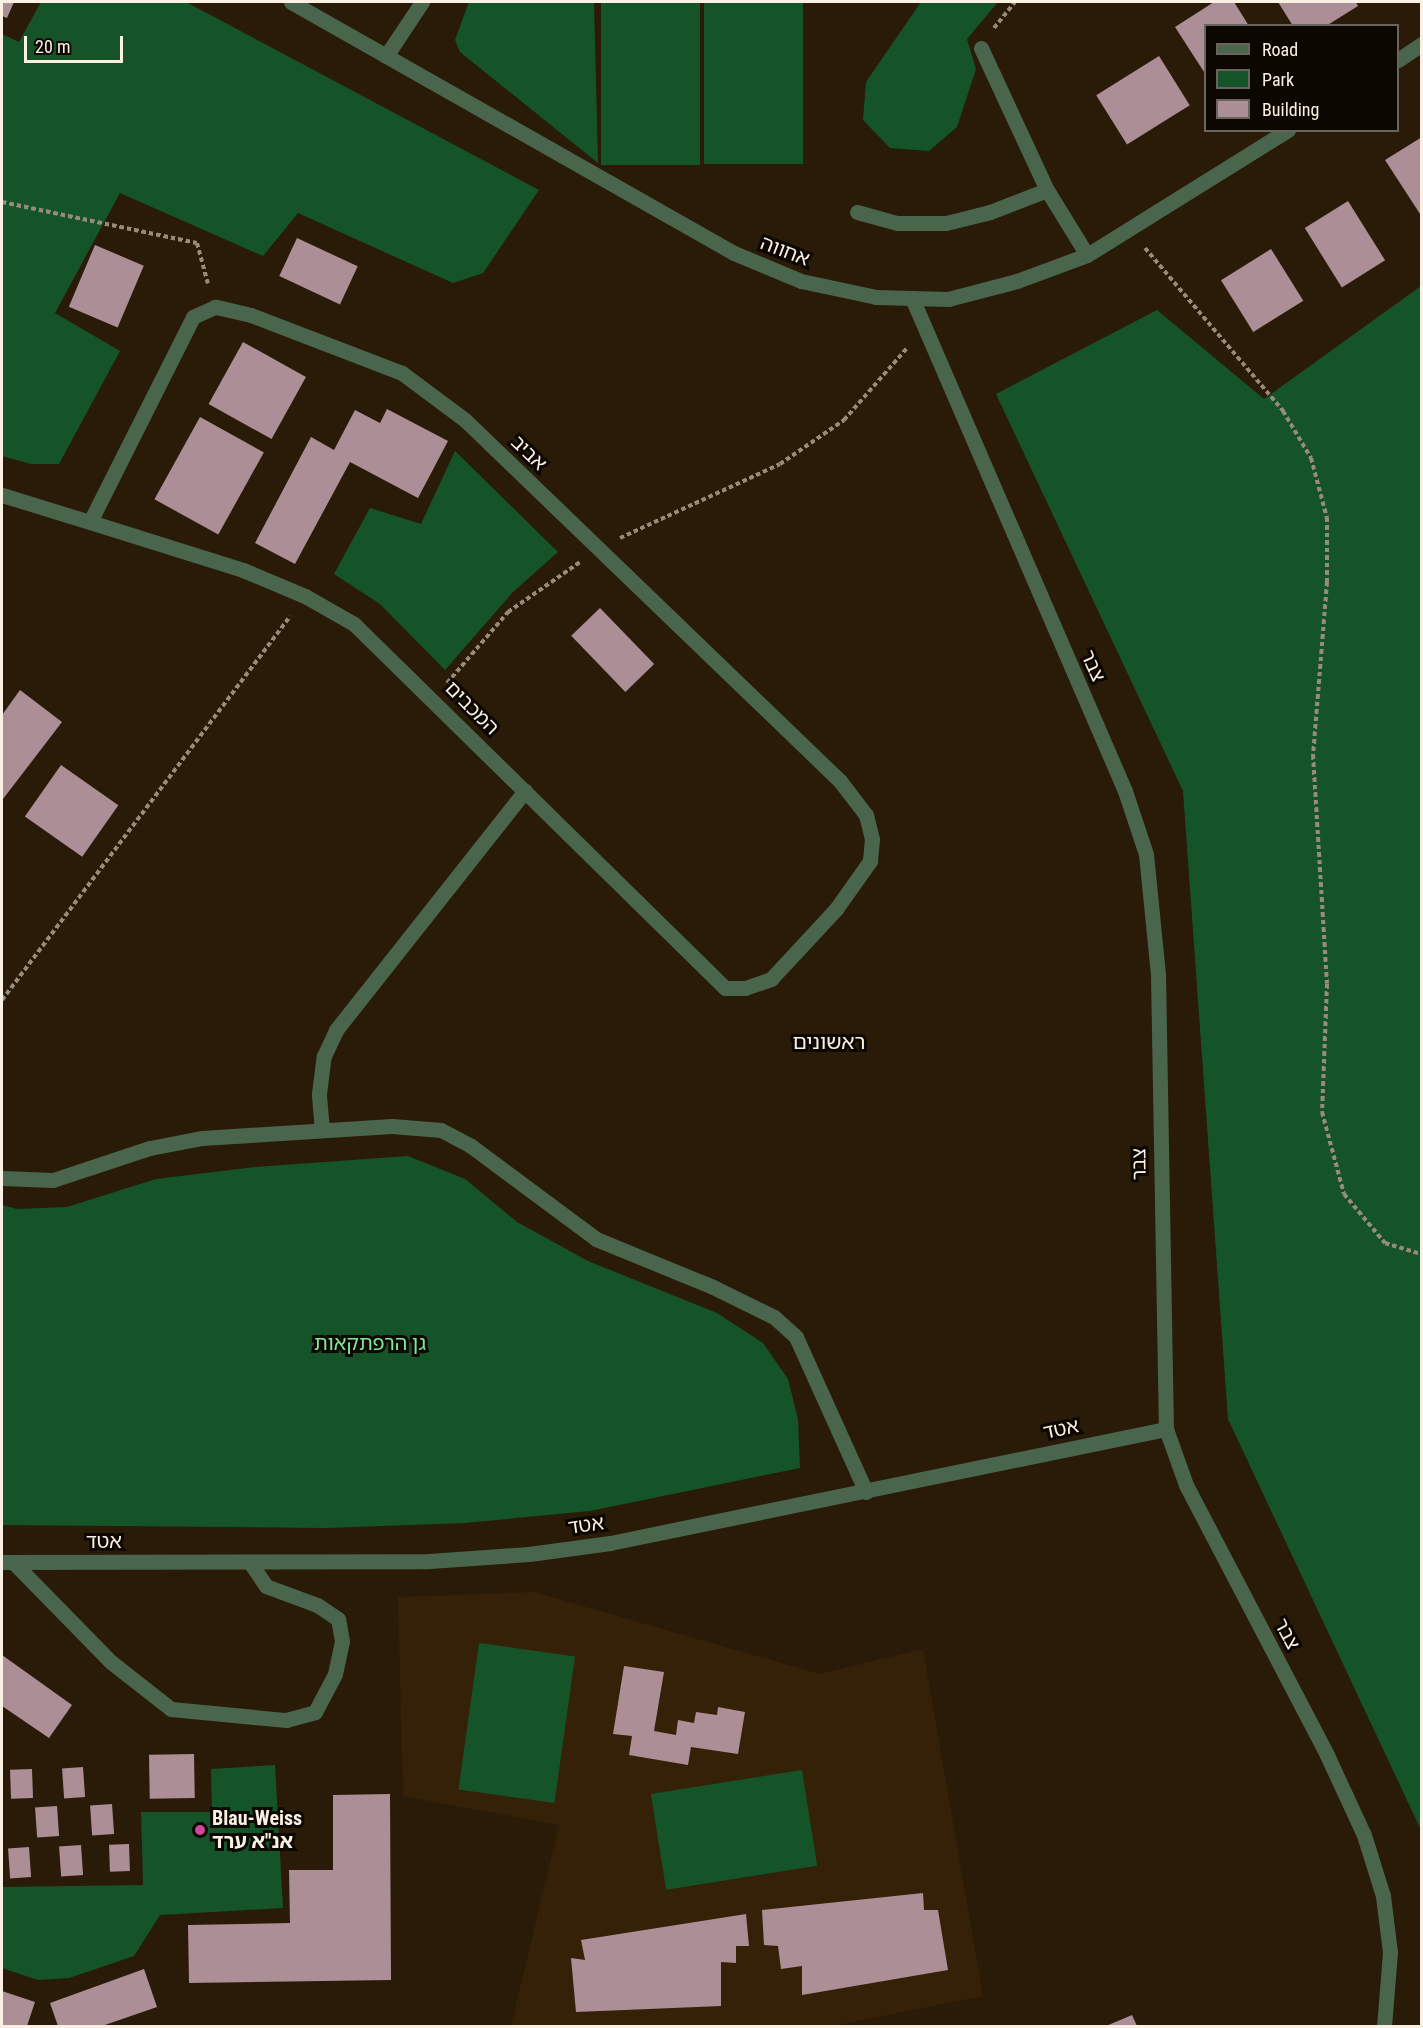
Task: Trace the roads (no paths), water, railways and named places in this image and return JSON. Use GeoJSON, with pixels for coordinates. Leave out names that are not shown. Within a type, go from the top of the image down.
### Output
{"type":"FeatureCollection","features":[{"type":"Feature","properties":{"kind":"street","name":"אחווה"},"geometry":{"type":"LineString","coordinates":[[291,2],[734,253],[801,281],[876,297],[948,299],[1017,281],[1087,255],[1285,132]]}},
{"type":"Feature","properties":{"kind":"street"},"geometry":{"type":"LineString","coordinates":[[386,56],[422,2]]}},
{"type":"Feature","properties":{"kind":"street"},"geometry":{"type":"LineString","coordinates":[[1399,59],[1422,44]]}},
{"type":"Feature","properties":{"kind":"street"},"geometry":{"type":"LineString","coordinates":[[981,48],[1047,190],[1087,255]]}},
{"type":"Feature","properties":{"kind":"street"},"geometry":{"type":"LineString","coordinates":[[857,212],[897,223],[946,223],[990,212],[1047,190]]}},
{"type":"Feature","properties":{"kind":"street","name":"צבר"},"geometry":{"type":"LineString","coordinates":[[912,298],[1125,791],[1146,854],[1158,975],[1166,1429],[1186,1485],[1328,1755],[1364,1835],[1383,1896],[1390,1952],[1384,2026]]}},
{"type":"Feature","properties":{"kind":"street","name":"אביב"},"geometry":{"type":"LineString","coordinates":[[90,522],[180,337],[192,317],[215,307],[251,315],[402,373],[465,420],[840,781],[866,815],[872,839],[870,861],[836,909]]}},
{"type":"Feature","properties":{"kind":"street","name":"המכבים"},"geometry":{"type":"LineString","coordinates":[[2,495],[243,570],[305,596],[354,624],[725,988],[745,988],[771,979],[836,909]]}},
{"type":"Feature","properties":{"kind":"street"},"geometry":{"type":"LineString","coordinates":[[322,1130],[320,1094],[324,1056],[336,1030],[525,791]]}},
{"type":"Feature","properties":{"kind":"street"},"geometry":{"type":"LineString","coordinates":[[2,1178],[53,1180],[150,1148],[202,1138],[392,1126],[441,1130],[471,1146],[596,1239],[713,1287],[774,1317],[796,1337],[866,1492]]}},
{"type":"Feature","properties":{"kind":"street","name":"אטד"},"geometry":{"type":"LineString","coordinates":[[7,1562],[429,1561],[529,1554],[610,1543],[1166,1429]]}},
{"type":"Feature","properties":{"kind":"street"},"geometry":{"type":"LineString","coordinates":[[7,1562],[111,1662],[171,1709],[286,1720],[315,1712],[335,1674],[342,1641],[338,1619],[317,1605],[266,1586],[250,1562]]}},
{"type":"Feature","properties":{"kind":"place","name":"Blau-Weiss אנ\"א ערד"},"geometry":{"type":"Point","coordinates":[200,1830]}},
{"type":"Feature","properties":{"kind":"district","name":"ראשונים"},"geometry":{"type":"Point","coordinates":[829,1042]}},
{"type":"Feature","properties":{"kind":"park label","name":"גן הרפתקאות"},"geometry":{"type":"Point","coordinates":[370,1343]}}]}
